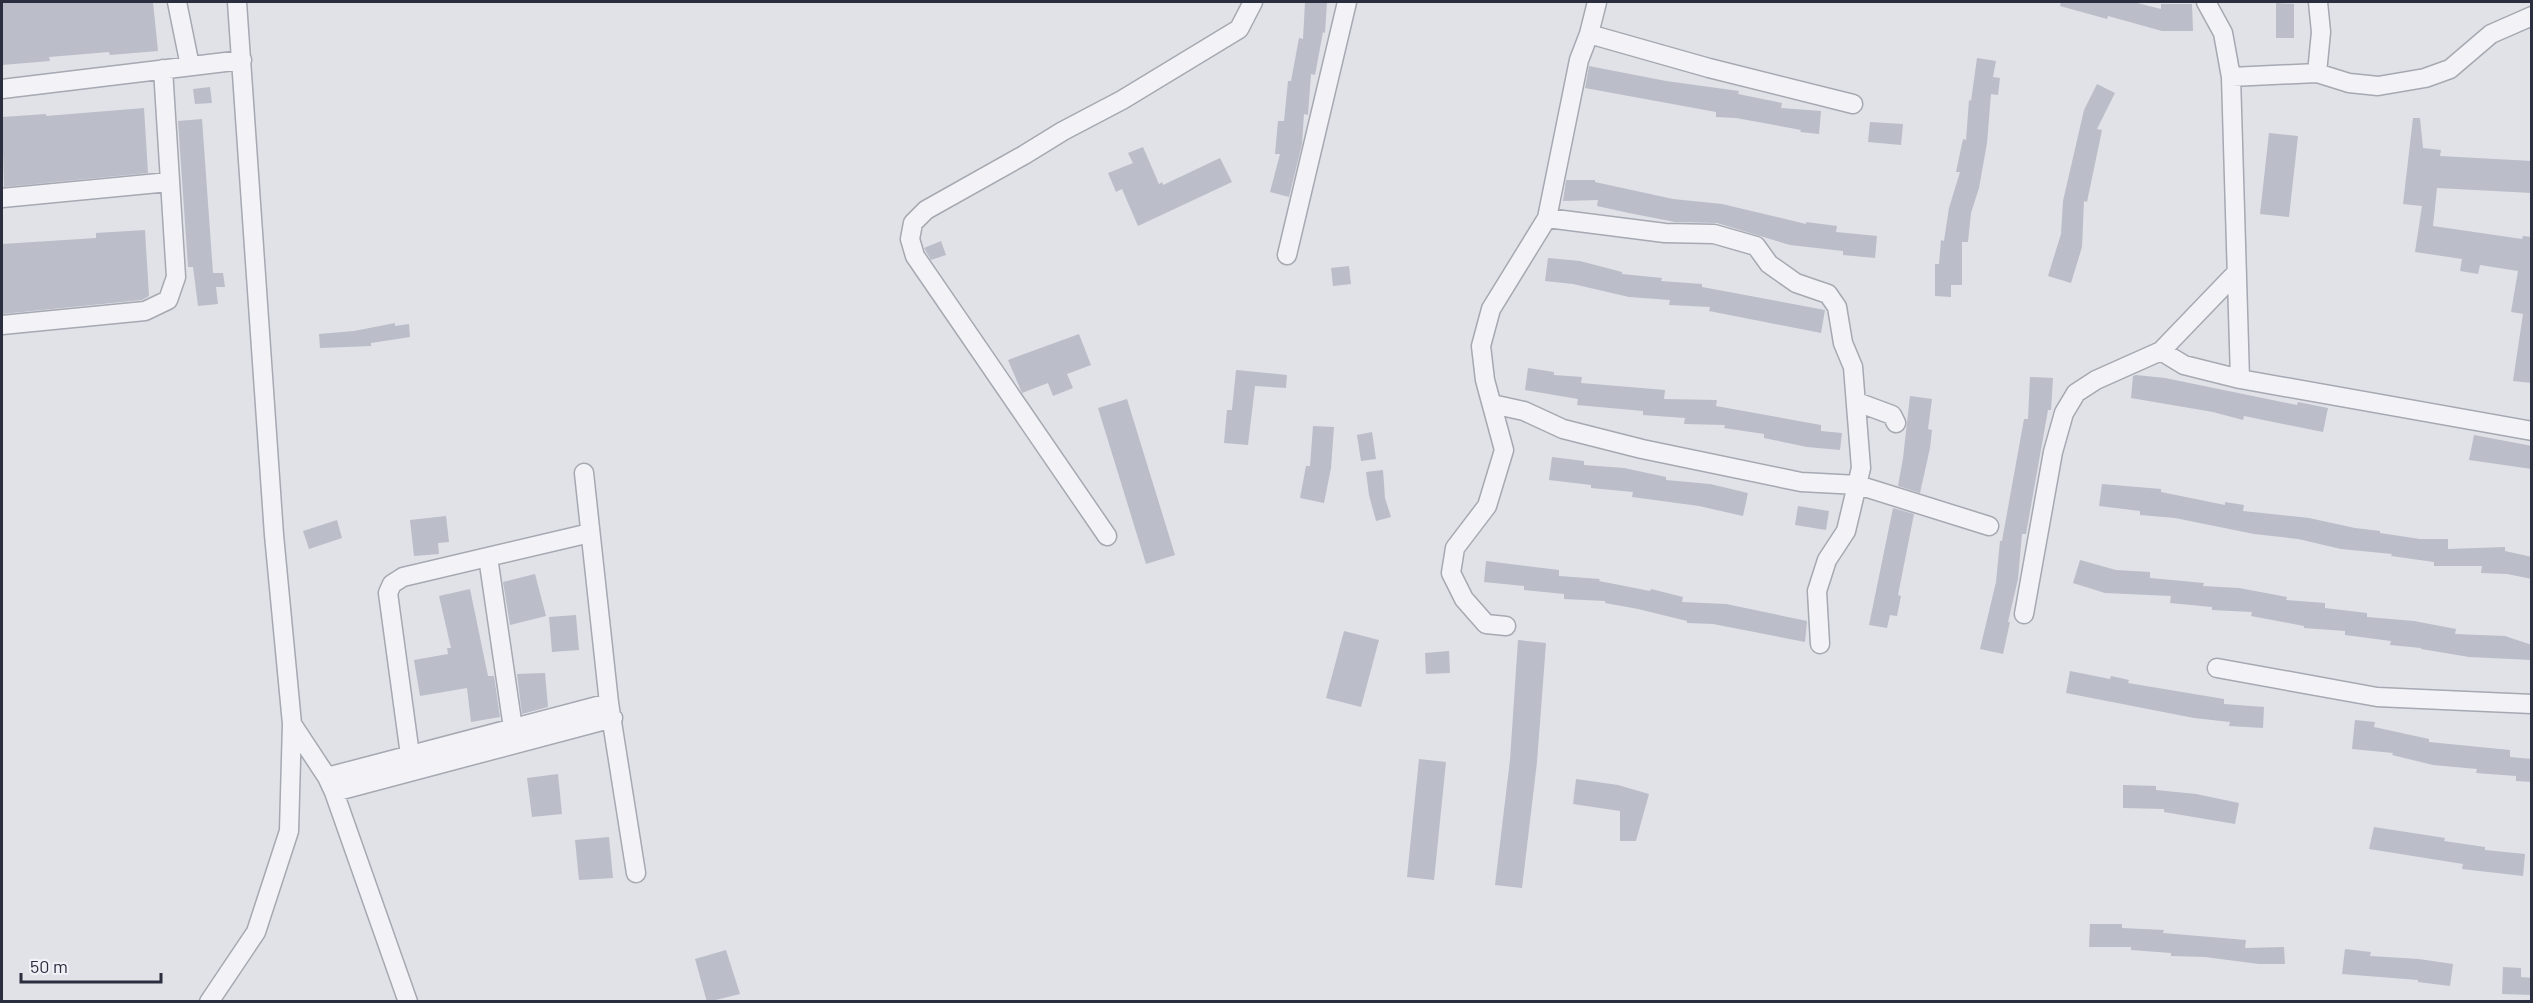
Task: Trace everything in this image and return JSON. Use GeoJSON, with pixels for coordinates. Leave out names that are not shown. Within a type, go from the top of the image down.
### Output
{"type":"FeatureCollection","features":[{"type":"Feature","properties":{"kind":"street"},"geometry":{"type":"LineString","coordinates":[[177,2],[190,66]]}},
{"type":"Feature","properties":{"kind":"street"},"geometry":{"type":"LineString","coordinates":[[209,1002],[256,932],[288,831],[292,724],[272,511],[237,2]]}},
{"type":"Feature","properties":{"kind":"street"},"geometry":{"type":"LineString","coordinates":[[1107,536],[915,256],[910,239],[913,224],[926,210],[1122,99],[1239,29],[1253,2]]}},
{"type":"Feature","properties":{"kind":"street"},"geometry":{"type":"LineString","coordinates":[[1287,255],[1347,2]]}},
{"type":"Feature","properties":{"kind":"street"},"geometry":{"type":"LineString","coordinates":[[1506,626],[1486,624],[1464,599],[1450,573],[1455,548],[1487,506],[1504,450],[1485,380],[1481,346],[1491,309],[1547,218],[1579,60],[1589,34],[1597,2]]}},
{"type":"Feature","properties":{"kind":"street"},"geometry":{"type":"LineString","coordinates":[[2206,2],[2223,33],[2231,76],[2240,379]]}},
{"type":"Feature","properties":{"kind":"street"},"geometry":{"type":"LineString","coordinates":[[2317,73],[2320,32],[2318,2]]}},
{"type":"Feature","properties":{"kind":"street"},"geometry":{"type":"LineString","coordinates":[[2231,76],[2317,73],[2349,83],[2378,86],[2425,78],[2450,69],[2491,34],[2532,16]]}},
{"type":"Feature","properties":{"kind":"street"},"geometry":{"type":"LineString","coordinates":[[1589,34],[1709,68],[1853,104]]}},
{"type":"Feature","properties":{"kind":"street"},"geometry":{"type":"LineString","coordinates":[[2,89],[242,60]]}},
{"type":"Feature","properties":{"kind":"street"},"geometry":{"type":"LineString","coordinates":[[2,325],[145,311],[168,300],[176,278],[163,69]]}},
{"type":"Feature","properties":{"kind":"street"},"geometry":{"type":"LineString","coordinates":[[2,198],[169,182]]}},
{"type":"Feature","properties":{"kind":"street"},"geometry":{"type":"LineString","coordinates":[[1547,218],[1665,233],[1714,234],[1756,246],[1769,264],[1796,283],[1828,294],[1836,307],[1843,344],[1853,367],[1861,468],[1846,531],[1827,560],[1818,591],[1820,644]]}},
{"type":"Feature","properties":{"kind":"street"},"geometry":{"type":"LineString","coordinates":[[2024,614],[2053,452],[2064,414],[2076,393],[2161,351],[2237,272]]}},
{"type":"Feature","properties":{"kind":"street"},"geometry":{"type":"LineString","coordinates":[[2161,351],[2184,365],[2240,379],[2532,431]]}},
{"type":"Feature","properties":{"kind":"street"},"geometry":{"type":"LineString","coordinates":[[1857,402],[1892,415],[1896,423]]}},
{"type":"Feature","properties":{"kind":"street"},"geometry":{"type":"LineString","coordinates":[[1492,404],[1524,411],[1563,429],[1642,449],[1801,482],[1858,485],[1989,526]]}},
{"type":"Feature","properties":{"kind":"street"},"geometry":{"type":"LineString","coordinates":[[584,473],[611,710],[636,873]]}},
{"type":"Feature","properties":{"kind":"street"},"geometry":{"type":"LineString","coordinates":[[410,755],[388,593],[392,584],[403,577],[590,533]]}},
{"type":"Feature","properties":{"kind":"street"},"geometry":{"type":"LineString","coordinates":[[488,557],[513,728]]}},
{"type":"Feature","properties":{"kind":"street"},"geometry":{"type":"LineString","coordinates":[[2217,668],[2377,697],[2532,704]]}},
{"type":"Feature","properties":{"kind":"street"},"geometry":{"type":"LineString","coordinates":[[330,784],[611,710]]}},
{"type":"Feature","properties":{"kind":"street"},"geometry":{"type":"LineString","coordinates":[[330,784],[410,755],[513,728],[611,710]]}},
{"type":"Feature","properties":{"kind":"street"},"geometry":{"type":"LineString","coordinates":[[292,724],[330,784],[408,1002]]}},
{"type":"Feature","properties":{"kind":"building"},"geometry":{"type":"Polygon","coordinates":[[[2,2],[153,2],[158,51],[49,57],[50,61],[2,65],[2,2]]]}},
{"type":"Feature","properties":{"kind":"building"},"geometry":{"type":"Polygon","coordinates":[[[1305,2],[1327,2],[1325,33],[1323,32],[1315,75],[1311,74],[1308,115],[1304,114],[1302,144],[1289,197],[1270,192],[1280,154],[1275,154],[1278,121],[1284,121],[1288,81],[1291,81],[1299,38],[1303,39],[1305,2]]]}},
{"type":"Feature","properties":{"kind":"building"},"geometry":{"type":"Polygon","coordinates":[[[2061,2],[2133,2],[2161,9],[2161,4],[2192,4],[2193,31],[2162,31],[2108,16],[2107,19],[2060,6],[2061,2]]]}},
{"type":"Feature","properties":{"kind":"building"},"geometry":{"type":"Polygon","coordinates":[[[2276,3],[2294,4],[2294,38],[2276,38],[2276,3]]]}},
{"type":"Feature","properties":{"kind":"building"},"geometry":{"type":"Polygon","coordinates":[[[1977,58],[1996,61],[1993,77],[2000,78],[1998,95],[1991,94],[1987,143],[1979,188],[1971,213],[1968,242],[1962,242],[1962,285],[1951,285],[1951,297],[1935,296],[1935,264],[1939,264],[1941,240],[1944,241],[1949,208],[1960,172],[1956,172],[1963,139],[1966,140],[1969,100],[1971,101],[1977,58]]]}},
{"type":"Feature","properties":{"kind":"building"},"geometry":{"type":"Polygon","coordinates":[[[1589,66],[1666,81],[1739,91],[1738,94],[1782,103],[1781,108],[1821,111],[1819,134],[1736,118],[1716,117],[1716,112],[1585,88],[1589,66]]]}},
{"type":"Feature","properties":{"kind":"building"},"geometry":{"type":"Polygon","coordinates":[[[2097,84],[2115,93],[2097,129],[2102,130],[2087,202],[2084,201],[2082,247],[2071,283],[2048,276],[2061,234],[2063,201],[2084,110],[2097,84]]]}},
{"type":"Feature","properties":{"kind":"building"},"geometry":{"type":"Polygon","coordinates":[[[210,87],[212,103],[195,104],[193,89],[210,87]]]}},
{"type":"Feature","properties":{"kind":"building"},"geometry":{"type":"Polygon","coordinates":[[[144,108],[148,173],[4,187],[2,117],[144,108]]]}},
{"type":"Feature","properties":{"kind":"building"},"geometry":{"type":"Polygon","coordinates":[[[2413,118],[2420,118],[2423,148],[2441,150],[2440,156],[2532,161],[2532,193],[2437,188],[2433,226],[2522,239],[2523,236],[2532,237],[2532,383],[2513,381],[2523,314],[2511,312],[2518,271],[2480,265],[2478,274],[2460,271],[2462,259],[2415,252],[2422,206],[2403,204],[2413,118]]]}},
{"type":"Feature","properties":{"kind":"building"},"geometry":{"type":"Polygon","coordinates":[[[202,119],[213,273],[223,273],[225,287],[216,287],[218,304],[198,306],[193,267],[188,267],[178,121],[202,119]]]}},
{"type":"Feature","properties":{"kind":"building"},"geometry":{"type":"Polygon","coordinates":[[[1870,122],[1903,124],[1901,145],[1868,142],[1870,122]]]}},
{"type":"Feature","properties":{"kind":"building"},"geometry":{"type":"Polygon","coordinates":[[[2269,133],[2298,136],[2289,217],[2260,214],[2269,133]]]}},
{"type":"Feature","properties":{"kind":"building"},"geometry":{"type":"Polygon","coordinates":[[[1143,147],[1159,184],[1162,182],[1163,185],[1220,158],[1232,182],[1138,226],[1122,189],[1116,192],[1108,173],[1133,163],[1128,153],[1143,147]]]}},
{"type":"Feature","properties":{"kind":"building"},"geometry":{"type":"Polygon","coordinates":[[[1566,180],[1595,180],[1595,182],[1673,199],[1722,204],[1806,224],[1806,222],[1837,226],[1836,232],[1877,236],[1875,258],[1843,255],[1843,251],[1790,245],[1717,223],[1675,222],[1629,213],[1597,206],[1598,200],[1563,201],[1566,180]]]}},
{"type":"Feature","properties":{"kind":"building"},"geometry":{"type":"Polygon","coordinates":[[[145,230],[149,296],[142,300],[2,314],[2,244],[96,238],[96,233],[145,230]]]}},
{"type":"Feature","properties":{"kind":"building"},"geometry":{"type":"Polygon","coordinates":[[[941,241],[946,255],[931,260],[924,248],[941,241]]]}},
{"type":"Feature","properties":{"kind":"building"},"geometry":{"type":"Polygon","coordinates":[[[1548,258],[1580,261],[1622,272],[1622,274],[1662,278],[1661,281],[1702,284],[1702,287],[1825,310],[1821,333],[1709,311],[1710,307],[1669,305],[1670,300],[1629,297],[1573,284],[1545,281],[1548,258]]]}},
{"type":"Feature","properties":{"kind":"building"},"geometry":{"type":"Polygon","coordinates":[[[1349,266],[1351,284],[1333,286],[1331,268],[1349,266]]]}},
{"type":"Feature","properties":{"kind":"building"},"geometry":{"type":"Polygon","coordinates":[[[395,323],[395,326],[409,324],[410,337],[371,343],[371,346],[320,348],[319,334],[354,331],[395,323]]]}},
{"type":"Feature","properties":{"kind":"building"},"geometry":{"type":"Polygon","coordinates":[[[1079,334],[1091,365],[1067,374],[1073,388],[1053,396],[1048,383],[1022,393],[1008,360],[1079,334]]]}},
{"type":"Feature","properties":{"kind":"building"},"geometry":{"type":"Polygon","coordinates":[[[1528,368],[1554,372],[1554,375],[1582,377],[1581,383],[1665,390],[1664,399],[1717,400],[1716,406],[1821,425],[1821,431],[1842,433],[1840,450],[1807,447],[1764,438],[1764,434],[1724,428],[1725,425],[1684,424],[1685,418],[1643,415],[1643,411],[1577,405],[1578,399],[1525,390],[1528,368]]]}},
{"type":"Feature","properties":{"kind":"building"},"geometry":{"type":"Polygon","coordinates":[[[1236,370],[1287,375],[1286,388],[1255,386],[1248,445],[1224,443],[1227,410],[1232,410],[1236,370]]]}},
{"type":"Feature","properties":{"kind":"building"},"geometry":{"type":"Polygon","coordinates":[[[2133,376],[2165,378],[2297,405],[2298,402],[2328,408],[2323,432],[2244,416],[2243,420],[2213,412],[2131,398],[2133,376]]]}},
{"type":"Feature","properties":{"kind":"building"},"geometry":{"type":"Polygon","coordinates":[[[2030,377],[2053,378],[2051,410],[2048,410],[2026,534],[2022,534],[2018,579],[2003,654],[1980,649],[1996,582],[2000,541],[2002,541],[2024,419],[2028,419],[2030,377]]]}},
{"type":"Feature","properties":{"kind":"building"},"geometry":{"type":"Polygon","coordinates":[[[1910,396],[1932,399],[1928,429],[1932,430],[1930,448],[1920,493],[1898,486],[1910,396]]]}},
{"type":"Feature","properties":{"kind":"building"},"geometry":{"type":"Polygon","coordinates":[[[1127,399],[1175,555],[1146,564],[1098,408],[1127,399]]]}},
{"type":"Feature","properties":{"kind":"building"},"geometry":{"type":"Polygon","coordinates":[[[1313,426],[1334,427],[1331,468],[1324,503],[1300,498],[1306,466],[1310,466],[1313,426]]]}},
{"type":"Feature","properties":{"kind":"building"},"geometry":{"type":"Polygon","coordinates":[[[1372,432],[1376,459],[1361,461],[1357,435],[1372,432]]]}},
{"type":"Feature","properties":{"kind":"building"},"geometry":{"type":"Polygon","coordinates":[[[2474,435],[2532,446],[2532,469],[2469,460],[2474,435]]]}},
{"type":"Feature","properties":{"kind":"building"},"geometry":{"type":"Polygon","coordinates":[[[1552,457],[1584,461],[1584,465],[1624,468],[1666,477],[1666,480],[1710,484],[1748,493],[1743,516],[1699,506],[1632,497],[1633,492],[1591,488],[1591,485],[1549,480],[1552,457]]]}},
{"type":"Feature","properties":{"kind":"building"},"geometry":{"type":"Polygon","coordinates":[[[1383,470],[1385,498],[1391,517],[1376,521],[1366,472],[1383,470]]]}},
{"type":"Feature","properties":{"kind":"building"},"geometry":{"type":"Polygon","coordinates":[[[2102,484],[2161,489],[2161,492],[2225,505],[2225,502],[2244,505],[2243,511],[2309,518],[2380,531],[2380,533],[2420,539],[2448,539],[2448,549],[2505,547],[2505,551],[2532,557],[2532,579],[2507,574],[2481,573],[2482,566],[2434,566],[2434,562],[2391,556],[2392,554],[2341,549],[2298,539],[2254,534],[2175,518],[2140,515],[2140,511],[2099,506],[2102,484]]]}},
{"type":"Feature","properties":{"kind":"building"},"geometry":{"type":"Polygon","coordinates":[[[1798,506],[1829,511],[1826,530],[1795,525],[1798,506]]]}},
{"type":"Feature","properties":{"kind":"building"},"geometry":{"type":"Polygon","coordinates":[[[1893,508],[1914,514],[1898,595],[1901,596],[1897,616],[1890,615],[1887,628],[1869,625],[1893,508]]]}},
{"type":"Feature","properties":{"kind":"building"},"geometry":{"type":"Polygon","coordinates":[[[446,516],[449,542],[438,543],[439,554],[414,556],[410,520],[446,516]]]}},
{"type":"Feature","properties":{"kind":"building"},"geometry":{"type":"Polygon","coordinates":[[[337,520],[342,538],[309,549],[303,531],[337,520]]]}},
{"type":"Feature","properties":{"kind":"building"},"geometry":{"type":"Polygon","coordinates":[[[2080,560],[2116,570],[2150,572],[2150,578],[2204,583],[2203,586],[2239,588],[2287,597],[2286,600],[2325,603],[2325,608],[2367,613],[2367,617],[2414,621],[2456,629],[2455,634],[2505,636],[2532,645],[2532,660],[2469,657],[2390,645],[2391,641],[2345,635],[2345,631],[2304,628],[2304,626],[2251,616],[2252,612],[2212,610],[2212,607],[2170,603],[2171,596],[2105,593],[2073,583],[2080,560]]]}},
{"type":"Feature","properties":{"kind":"building"},"geometry":{"type":"Polygon","coordinates":[[[1486,561],[1559,570],[1559,576],[1600,579],[1599,581],[1650,591],[1651,589],[1683,597],[1682,602],[1726,604],[1807,621],[1805,642],[1713,624],[1687,623],[1687,621],[1638,609],[1605,603],[1605,601],[1564,599],[1564,594],[1524,590],[1524,586],[1484,582],[1486,561]]]}},
{"type":"Feature","properties":{"kind":"building"},"geometry":{"type":"Polygon","coordinates":[[[535,574],[546,616],[510,625],[503,582],[535,574]]]}},
{"type":"Feature","properties":{"kind":"building"},"geometry":{"type":"Polygon","coordinates":[[[470,589],[488,676],[494,676],[500,717],[471,722],[467,688],[420,696],[414,660],[448,654],[447,648],[451,648],[439,596],[470,589]]]}},
{"type":"Feature","properties":{"kind":"building"},"geometry":{"type":"Polygon","coordinates":[[[576,615],[579,650],[552,652],[549,617],[576,615]]]}},
{"type":"Feature","properties":{"kind":"building"},"geometry":{"type":"Polygon","coordinates":[[[1344,631],[1379,640],[1361,707],[1326,698],[1344,631]]]}},
{"type":"Feature","properties":{"kind":"building"},"geometry":{"type":"Polygon","coordinates":[[[1518,640],[1546,643],[1537,762],[1522,888],[1495,885],[1510,760],[1518,640]]]}},
{"type":"Feature","properties":{"kind":"building"},"geometry":{"type":"Polygon","coordinates":[[[1449,651],[1450,673],[1426,674],[1425,653],[1449,651]]]}},
{"type":"Feature","properties":{"kind":"building"},"geometry":{"type":"Polygon","coordinates":[[[2070,671],[2110,679],[2111,676],[2129,680],[2128,683],[2224,699],[2224,704],[2264,707],[2263,728],[2229,726],[2230,722],[2194,718],[2066,693],[2070,671]]]}},
{"type":"Feature","properties":{"kind":"building"},"geometry":{"type":"Polygon","coordinates":[[[545,673],[548,707],[522,714],[517,674],[545,673]]]}},
{"type":"Feature","properties":{"kind":"building"},"geometry":{"type":"Polygon","coordinates":[[[2355,720],[2375,722],[2374,727],[2429,739],[2429,742],[2510,750],[2510,757],[2532,759],[2532,782],[2516,781],[2516,776],[2476,773],[2477,769],[2433,765],[2392,755],[2393,753],[2352,749],[2355,720]]]}},
{"type":"Feature","properties":{"kind":"building"},"geometry":{"type":"Polygon","coordinates":[[[1419,759],[1446,762],[1434,880],[1407,877],[1419,759]]]}},
{"type":"Feature","properties":{"kind":"building"},"geometry":{"type":"Polygon","coordinates":[[[558,774],[562,814],[532,817],[527,778],[558,774]]]}},
{"type":"Feature","properties":{"kind":"building"},"geometry":{"type":"Polygon","coordinates":[[[1576,779],[1618,785],[1649,794],[1636,841],[1620,841],[1620,811],[1573,804],[1576,779]]]}},
{"type":"Feature","properties":{"kind":"building"},"geometry":{"type":"Polygon","coordinates":[[[2123,785],[2156,786],[2156,790],[2196,794],[2239,803],[2235,824],[2164,812],[2164,809],[2123,808],[2123,785]]]}},
{"type":"Feature","properties":{"kind":"building"},"geometry":{"type":"Polygon","coordinates":[[[2374,827],[2445,838],[2444,841],[2485,847],[2485,850],[2525,854],[2523,876],[2462,869],[2463,864],[2369,849],[2374,827]]]}},
{"type":"Feature","properties":{"kind":"building"},"geometry":{"type":"Polygon","coordinates":[[[609,837],[613,878],[579,880],[575,840],[609,837]]]}},
{"type":"Feature","properties":{"kind":"building"},"geometry":{"type":"Polygon","coordinates":[[[2090,924],[2122,924],[2122,928],[2164,930],[2163,933],[2246,940],[2245,948],[2284,947],[2285,964],[2259,964],[2205,957],[2171,956],[2171,953],[2131,950],[2131,947],[2089,947],[2090,924]]]}},
{"type":"Feature","properties":{"kind":"building"},"geometry":{"type":"Polygon","coordinates":[[[2345,949],[2371,952],[2370,956],[2453,964],[2450,986],[2418,982],[2418,980],[2342,974],[2345,949]]]}},
{"type":"Feature","properties":{"kind":"building"},"geometry":{"type":"Polygon","coordinates":[[[726,950],[740,994],[707,1002],[695,959],[726,950]]]}},
{"type":"Feature","properties":{"kind":"building"},"geometry":{"type":"Polygon","coordinates":[[[2503,967],[2521,968],[2521,977],[2532,978],[2532,995],[2502,994],[2503,967]]]}}]}
